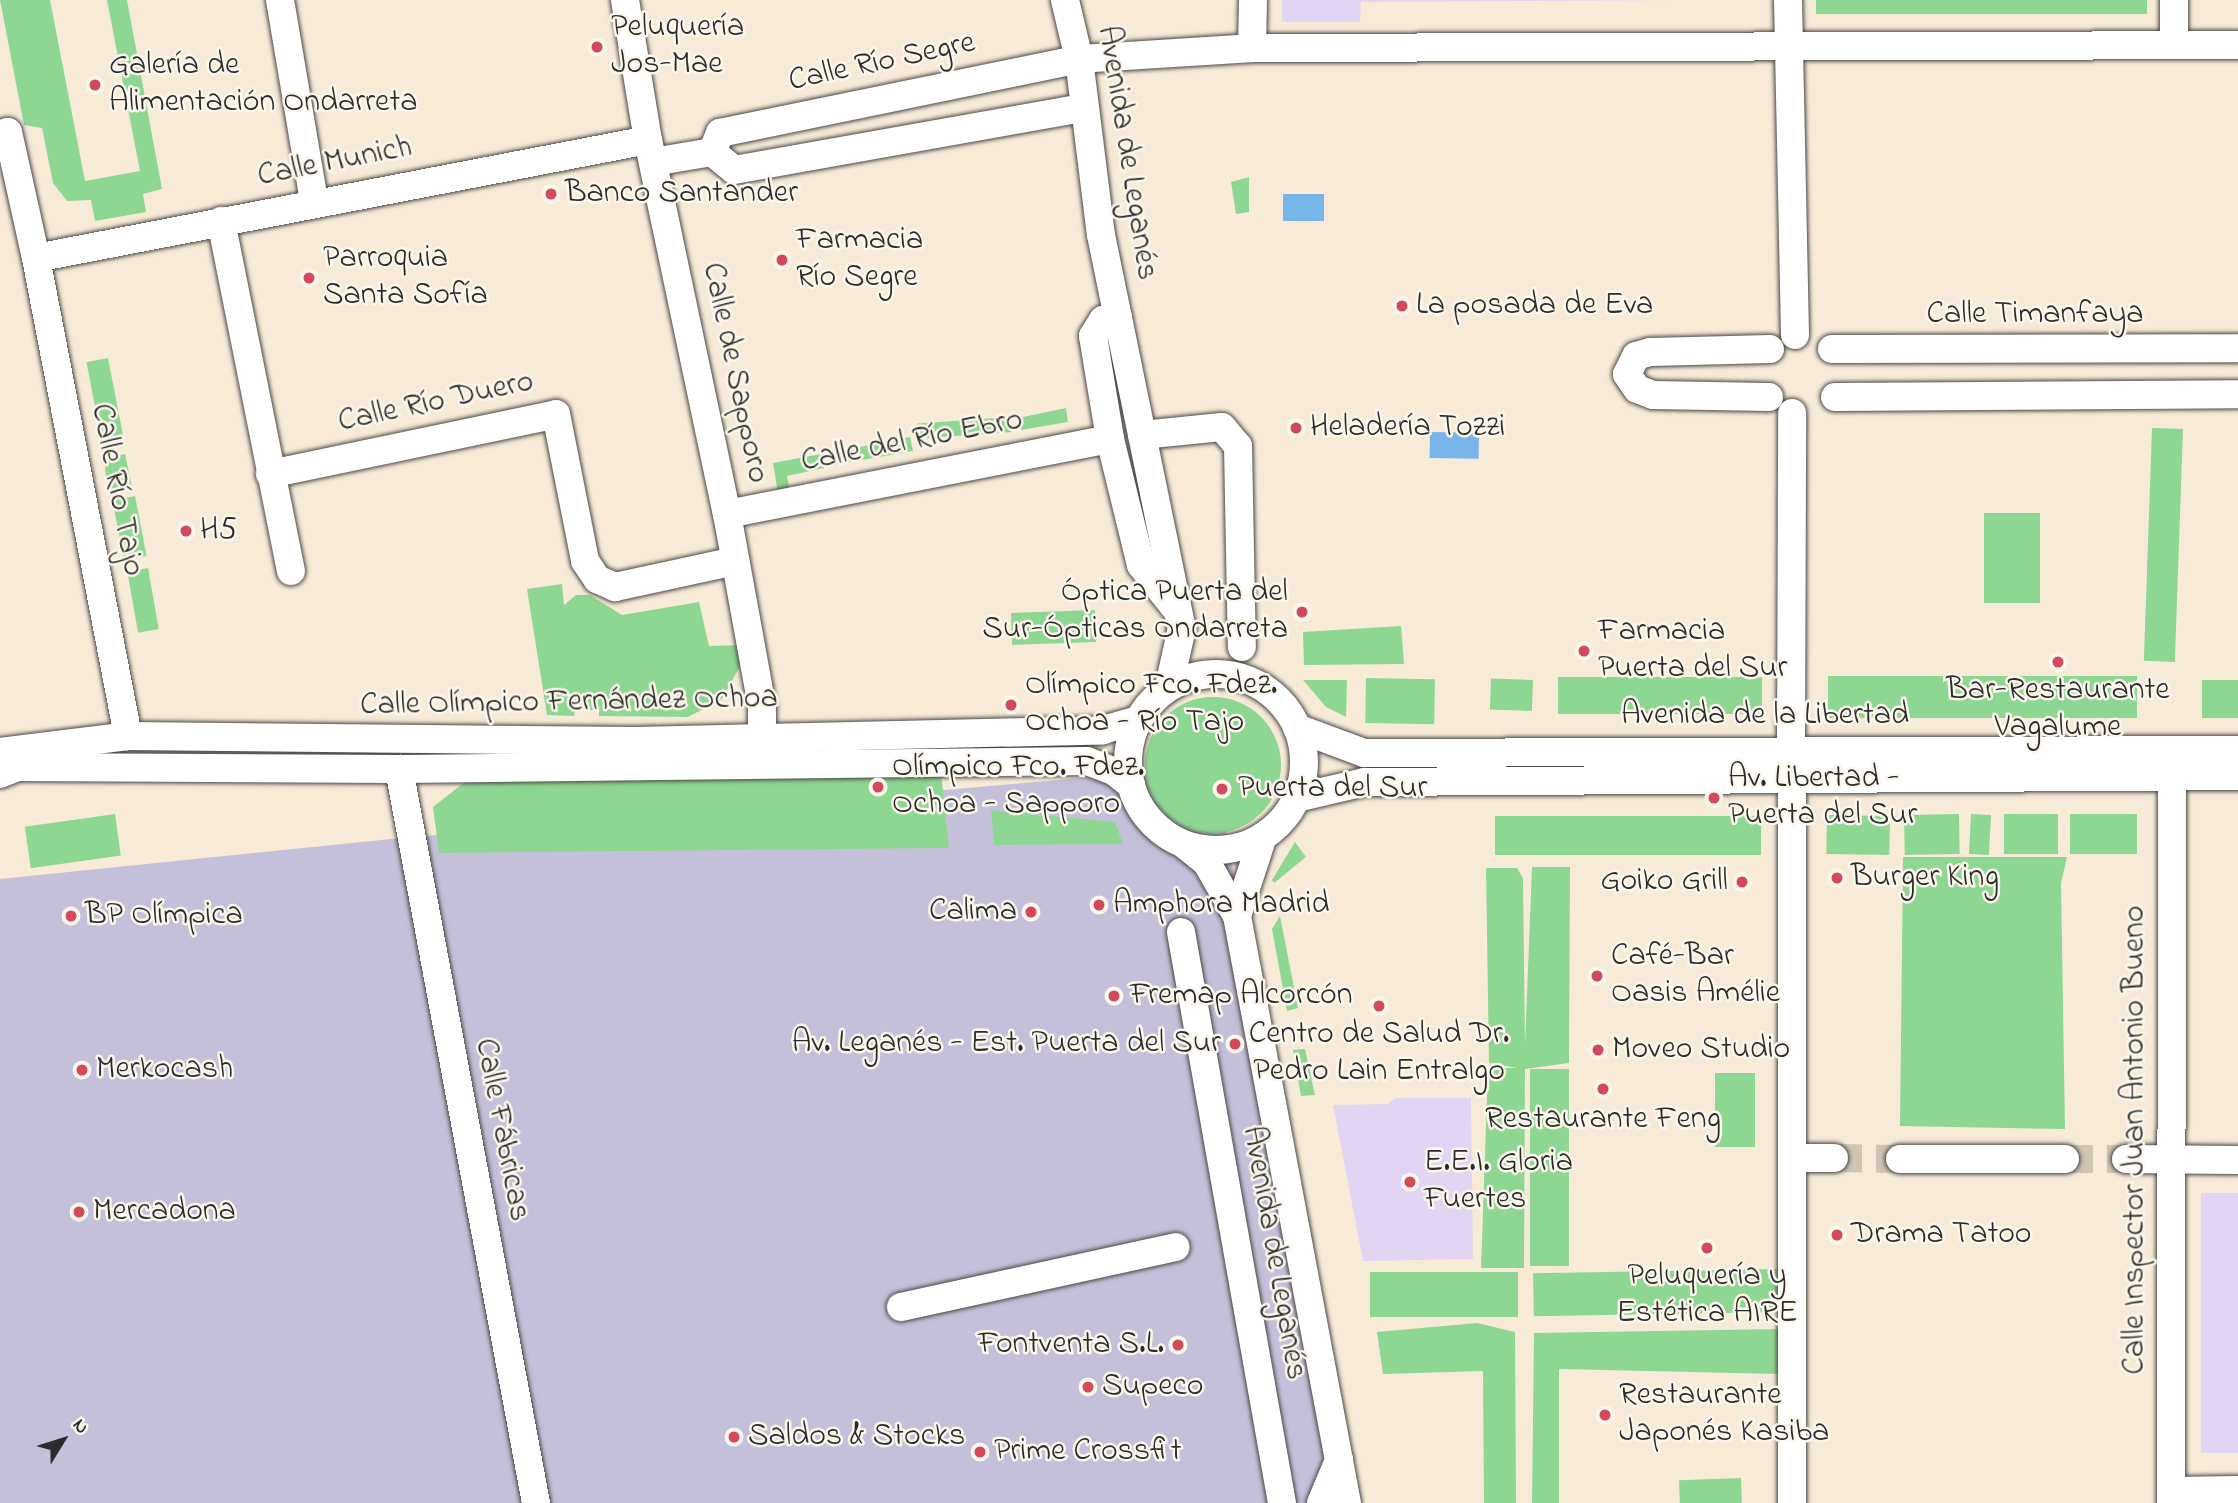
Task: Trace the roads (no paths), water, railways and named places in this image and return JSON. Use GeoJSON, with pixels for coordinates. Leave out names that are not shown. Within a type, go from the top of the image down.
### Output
{"type":"FeatureCollection","features":[{"type":"Feature","properties":{"kind":"street"},"geometry":{"type":"LineString","coordinates":[[280,0],[314,202]]}},
{"type":"Feature","properties":{"kind":"street","name":"Calle de Sapporo"},"geometry":{"type":"LineString","coordinates":[[625,0],[651,151],[727,514],[762,748]]}},
{"type":"Feature","properties":{"kind":"street","name":"Avenida de Leganés"},"geometry":{"type":"LineString","coordinates":[[1065,0],[1079,59],[1083,108],[1118,317],[1181,626],[1169,686]]}},
{"type":"Feature","properties":{"kind":"street"},"geometry":{"type":"LineString","coordinates":[[1252,0],[1252,48]]}},
{"type":"Feature","properties":{"kind":"street"},"geometry":{"type":"LineString","coordinates":[[1788,0],[1796,335]]}},
{"type":"Feature","properties":{"kind":"street"},"geometry":{"type":"LineString","coordinates":[[2174,45],[2175,0]]}},
{"type":"Feature","properties":{"kind":"street"},"geometry":{"type":"LineString","coordinates":[[1079,59],[1252,48],[1788,44],[2238,45]]}},
{"type":"Feature","properties":{"kind":"street","name":"Calle Río Segre"},"geometry":{"type":"LineString","coordinates":[[712,152],[720,133],[1079,59]]}},
{"type":"Feature","properties":{"kind":"street"},"geometry":{"type":"LineString","coordinates":[[651,151],[712,152],[734,170],[1083,108]]}},
{"type":"Feature","properties":{"kind":"street","name":"Calle Río Tajo"},"geometry":{"type":"LineString","coordinates":[[0,134],[8,132],[36,258],[128,736]]}},
{"type":"Feature","properties":{"kind":"street","name":"Calle Munich"},"geometry":{"type":"LineString","coordinates":[[36,258],[314,202],[651,151]]}},
{"type":"Feature","properties":{"kind":"street"},"geometry":{"type":"LineString","coordinates":[[222,221],[291,571]]}},
{"type":"Feature","properties":{"kind":"street","name":"Avenida de Leganés"},"geometry":{"type":"LineString","coordinates":[[1118,317],[1103,320],[1093,336],[1110,439],[1141,565],[1216,673]]}},
{"type":"Feature","properties":{"kind":"street"},"geometry":{"type":"LineString","coordinates":[[1769,397],[1653,395],[1637,390],[1627,374],[1636,356],[1650,352],[1770,349],[1796,335],[1810,335],[1832,349],[1840,363],[1841,382],[1835,397]]}},
{"type":"Feature","properties":{"kind":"street","name":"Calle Timanfaya"},"geometry":{"type":"LineString","coordinates":[[1832,349],[2238,348]]}},
{"type":"Feature","properties":{"kind":"street"},"geometry":{"type":"LineString","coordinates":[[1770,349],[1763,365],[1763,384],[1769,397],[1792,413],[1808,414],[1835,397],[2238,394]]}},
{"type":"Feature","properties":{"kind":"street"},"geometry":{"type":"LineString","coordinates":[[1792,413],[1792,1503]]}},
{"type":"Feature","properties":{"kind":"street","name":"Calle Río Duero"},"geometry":{"type":"LineString","coordinates":[[270,474],[556,414],[585,561],[597,579],[615,587],[735,561]]}},
{"type":"Feature","properties":{"kind":"street"},"geometry":{"type":"LineString","coordinates":[[1142,435],[1222,427],[1238,446],[1242,647]]}},
{"type":"Feature","properties":{"kind":"street","name":"Calle del Río Ebro"},"geometry":{"type":"LineString","coordinates":[[727,514],[1110,439]]}},
{"type":"Feature","properties":{"kind":"street"},"geometry":{"type":"LineString","coordinates":[[1216,673],[1242,677],[1265,688],[1284,706],[1297,728],[1303,775],[1296,798],[1263,836],[1237,847],[1209,850],[1185,845],[1159,829],[1142,809],[1131,785],[1128,763],[1138,720],[1169,686],[1216,673]]}},
{"type":"Feature","properties":{"kind":"street","name":"Calle Olímpico Fernández Ochoa"},"geometry":{"type":"LineString","coordinates":[[0,774],[17,767],[399,769],[1103,730],[1138,720]]}},
{"type":"Feature","properties":{"kind":"street","name":"Avenida de la Libertad"},"geometry":{"type":"LineString","coordinates":[[1297,728],[1364,753],[2238,776]]}},
{"type":"Feature","properties":{"kind":"street","name":"Calle Olímpico Fernández Ochoa"},"geometry":{"type":"LineString","coordinates":[[0,752],[128,736],[584,741],[1087,761],[1115,772],[1131,785]]}},
{"type":"Feature","properties":{"kind":"street","name":"Avenida de la Libertad"},"geometry":{"type":"LineString","coordinates":[[1296,798],[1364,782],[1792,764],[2238,750]]}},
{"type":"Feature","properties":{"kind":"street","name":"Calle Fábricas"},"geometry":{"type":"LineString","coordinates":[[399,769],[536,1503]]}},
{"type":"Feature","properties":{"kind":"street","name":"Calle Inspector Juan Antonio Bueno"},"geometry":{"type":"LineString","coordinates":[[2171,1497],[2172,776]]}},
{"type":"Feature","properties":{"kind":"street","name":"Avenida de Leganés"},"geometry":{"type":"LineString","coordinates":[[1237,916],[1263,836]]}},
{"type":"Feature","properties":{"kind":"street","name":"Avenida de Leganés"},"geometry":{"type":"LineString","coordinates":[[1185,845],[1207,863],[1237,916],[1347,1503]]}},
{"type":"Feature","properties":{"kind":"street","name":"Avenida de Leganés"},"geometry":{"type":"LineString","coordinates":[[1181,932],[1282,1503]]}},
{"type":"Feature","properties":{"kind":"street"},"geometry":{"type":"LineString","coordinates":[[1792,1158],[1834,1158]]}},
{"type":"Feature","properties":{"kind":"street"},"geometry":{"type":"LineString","coordinates":[[1900,1159],[2065,1159]]}},
{"type":"Feature","properties":{"kind":"street"},"geometry":{"type":"LineString","coordinates":[[2126,1159],[2238,1160]]}},
{"type":"Feature","properties":{"kind":"street"},"geometry":{"type":"LineString","coordinates":[[901,1307],[1175,1247]]}},
{"type":"Feature","properties":{"kind":"street"},"geometry":{"type":"LineString","coordinates":[[1321,1503],[1339,1460]]}},
{"type":"Feature","properties":{"kind":"street"},"geometry":{"type":"LineString","coordinates":[[2171,1497],[2238,1490]]}},
{"type":"Feature","properties":{"kind":"water"},"geometry":{"type":"Polygon","coordinates":[[[1283,194],[1324,194],[1324,221],[1283,221],[1283,194]]]}},
{"type":"Feature","properties":{"kind":"water"},"geometry":{"type":"Polygon","coordinates":[[[1430,432],[1479,433],[1479,459],[1430,458],[1430,432]]]}},
{"type":"Feature","properties":{"kind":"tunnel"},"geometry":{"type":"LineString","coordinates":[[1834,1158],[1900,1159]]}},
{"type":"Feature","properties":{"kind":"tunnel"},"geometry":{"type":"LineString","coordinates":[[2065,1159],[2126,1159]]}},
{"type":"Feature","properties":{"kind":"place","name":"Peluquería Jos-Mae"},"geometry":{"type":"Point","coordinates":[597,47]}},
{"type":"Feature","properties":{"kind":"place","name":"Galería de Alimentación Ondarreta"},"geometry":{"type":"Point","coordinates":[95,85]}},
{"type":"Feature","properties":{"kind":"place","name":"Banco Santander"},"geometry":{"type":"Point","coordinates":[551,194]}},
{"type":"Feature","properties":{"kind":"place","name":"Farmacia Río Segre"},"geometry":{"type":"Point","coordinates":[782,260]}},
{"type":"Feature","properties":{"kind":"place","name":"Parroquia Santa Sofía"},"geometry":{"type":"Point","coordinates":[309,278]}},
{"type":"Feature","properties":{"kind":"place","name":"La posada de Eva"},"geometry":{"type":"Point","coordinates":[1402,306]}},
{"type":"Feature","properties":{"kind":"place","name":"Heladería Tozzi"},"geometry":{"type":"Point","coordinates":[1296,428]}},
{"type":"Feature","properties":{"kind":"place","name":"H5"},"geometry":{"type":"Point","coordinates":[186,531]}},
{"type":"Feature","properties":{"kind":"place","name":"Óptica Puerta del Sur-Ópticas Ondarreta"},"geometry":{"type":"Point","coordinates":[1302,612]}},
{"type":"Feature","properties":{"kind":"place","name":"Farmacia Puerta del Sur"},"geometry":{"type":"Point","coordinates":[1584,651]}},
{"type":"Feature","properties":{"kind":"place","name":"Bar-Restaurante Vagalume"},"geometry":{"type":"Point","coordinates":[2058,662]}},
{"type":"Feature","properties":{"kind":"place","name":"Olímpico Fco. Fdez. Ochoa - Río Tajo"},"geometry":{"type":"Point","coordinates":[1011,705]}},
{"type":"Feature","properties":{"kind":"place","name":"Olímpico Fco. Fdez. Ochoa - Sapporo"},"geometry":{"type":"Point","coordinates":[878,787]}},
{"type":"Feature","properties":{"kind":"place","name":"Puerta del Sur"},"geometry":{"type":"Point","coordinates":[1222,789]}},
{"type":"Feature","properties":{"kind":"place","name":"Av. Libertad - Puerta del Sur"},"geometry":{"type":"Point","coordinates":[1714,798]}},
{"type":"Feature","properties":{"kind":"place","name":"Burger King"},"geometry":{"type":"Point","coordinates":[1837,878]}},
{"type":"Feature","properties":{"kind":"place","name":"Goiko Grill"},"geometry":{"type":"Point","coordinates":[1742,882]}},
{"type":"Feature","properties":{"kind":"place","name":"Amphora Madrid"},"geometry":{"type":"Point","coordinates":[1099,905]}},
{"type":"Feature","properties":{"kind":"place","name":"Calima"},"geometry":{"type":"Point","coordinates":[1031,912]}},
{"type":"Feature","properties":{"kind":"place","name":"BP Olímpica"},"geometry":{"type":"Point","coordinates":[71,916]}},
{"type":"Feature","properties":{"kind":"place","name":"Café-Bar Oasis Amélie"},"geometry":{"type":"Point","coordinates":[1597,976]}},
{"type":"Feature","properties":{"kind":"place","name":"Fremap Alcorcón"},"geometry":{"type":"Point","coordinates":[1114,996]}},
{"type":"Feature","properties":{"kind":"place","name":"Centro de Salud Dr. Pedro Lain Entralgo"},"geometry":{"type":"Point","coordinates":[1379,1006]}},
{"type":"Feature","properties":{"kind":"place","name":"Av. Leganés - Est. Puerta del Sur"},"geometry":{"type":"Point","coordinates":[1235,1044]}},
{"type":"Feature","properties":{"kind":"place","name":"Moveo Studio"},"geometry":{"type":"Point","coordinates":[1598,1050]}},
{"type":"Feature","properties":{"kind":"place","name":"Merkocash"},"geometry":{"type":"Point","coordinates":[82,1070]}},
{"type":"Feature","properties":{"kind":"place","name":"Restaurante Feng"},"geometry":{"type":"Point","coordinates":[1603,1089]}},
{"type":"Feature","properties":{"kind":"place","name":"E.E.I. Gloria Fuertes"},"geometry":{"type":"Point","coordinates":[1410,1182]}},
{"type":"Feature","properties":{"kind":"place","name":"Mercadona"},"geometry":{"type":"Point","coordinates":[79,1212]}},
{"type":"Feature","properties":{"kind":"place","name":"Drama Tatoo"},"geometry":{"type":"Point","coordinates":[1837,1235]}},
{"type":"Feature","properties":{"kind":"place","name":"Peluquería y Estética AIRE"},"geometry":{"type":"Point","coordinates":[1707,1248]}},
{"type":"Feature","properties":{"kind":"place","name":"Fontventa S.L."},"geometry":{"type":"Point","coordinates":[1178,1345]}},
{"type":"Feature","properties":{"kind":"place","name":"Supeco"},"geometry":{"type":"Point","coordinates":[1088,1387]}},
{"type":"Feature","properties":{"kind":"place","name":"Restaurante Japonés Kasiba"},"geometry":{"type":"Point","coordinates":[1605,1415]}},
{"type":"Feature","properties":{"kind":"place","name":"Saldos & Stocks"},"geometry":{"type":"Point","coordinates":[734,1437]}},
{"type":"Feature","properties":{"kind":"place","name":"Prime Crossfit"},"geometry":{"type":"Point","coordinates":[980,1452]}}]}
